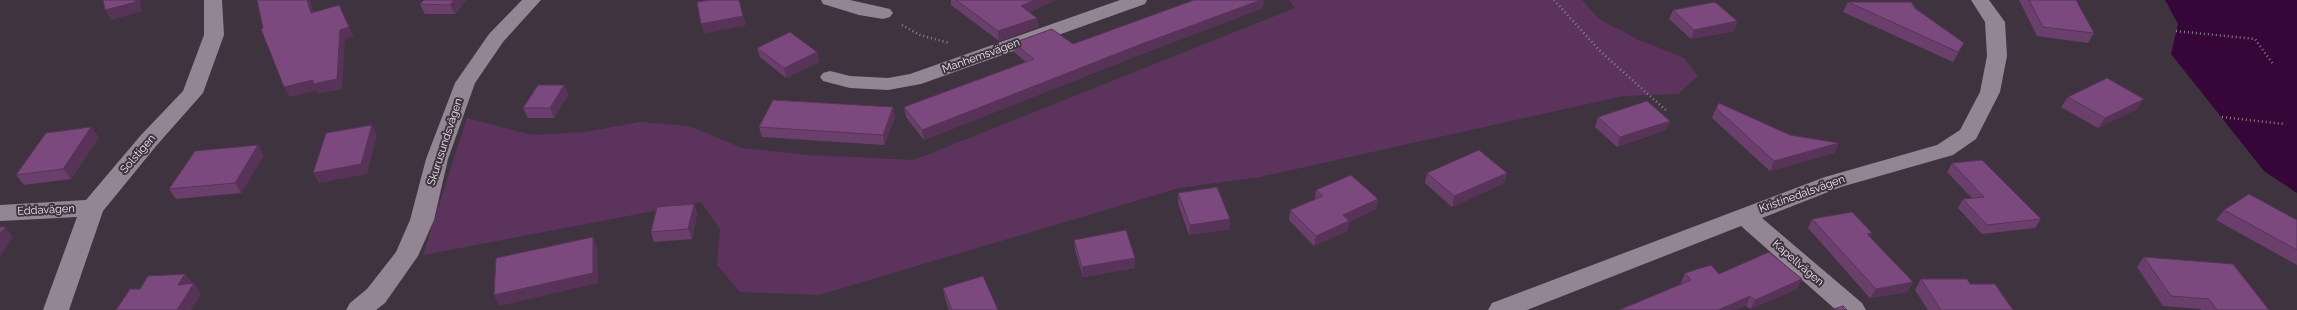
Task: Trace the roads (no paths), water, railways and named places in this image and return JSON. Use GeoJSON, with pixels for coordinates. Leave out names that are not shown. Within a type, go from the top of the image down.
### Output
{"type":"FeatureCollection","features":[{"type":"Feature","properties":{"kind":"street","name":"Solstigen"},"geometry":{"type":"LineString","coordinates":[[56,310],[92,208],[149,140],[193,93],[214,35],[213,0]]}},
{"type":"Feature","properties":{"kind":"street","name":"Skurusundsvägen"},"geometry":{"type":"LineString","coordinates":[[359,310],[376,296],[406,256],[422,220],[437,159],[465,83],[496,38],[532,0]]}},
{"type":"Feature","properties":{"kind":"street"},"geometry":{"type":"LineString","coordinates":[[830,0],[859,9],[883,13]]}},
{"type":"Feature","properties":{"kind":"street","name":"Kristinedalsvägen"},"geometry":{"type":"LineString","coordinates":[[1501,310],[1834,182],[1945,150],[1968,134],[1990,92],[1997,56],[1994,22],[1980,0]]}},
{"type":"Feature","properties":{"kind":"street","name":"Manhemsvägen"},"geometry":{"type":"LineString","coordinates":[[830,76],[850,82],[888,84],[914,80],[1130,1]]}},
{"type":"Feature","properties":{"kind":"street","name":"Eddavägen"},"geometry":{"type":"LineString","coordinates":[[0,213],[92,208]]}},
{"type":"Feature","properties":{"kind":"street","name":"Kapellvägen"},"geometry":{"type":"LineString","coordinates":[[1744,216],[1852,310]]}}]}
